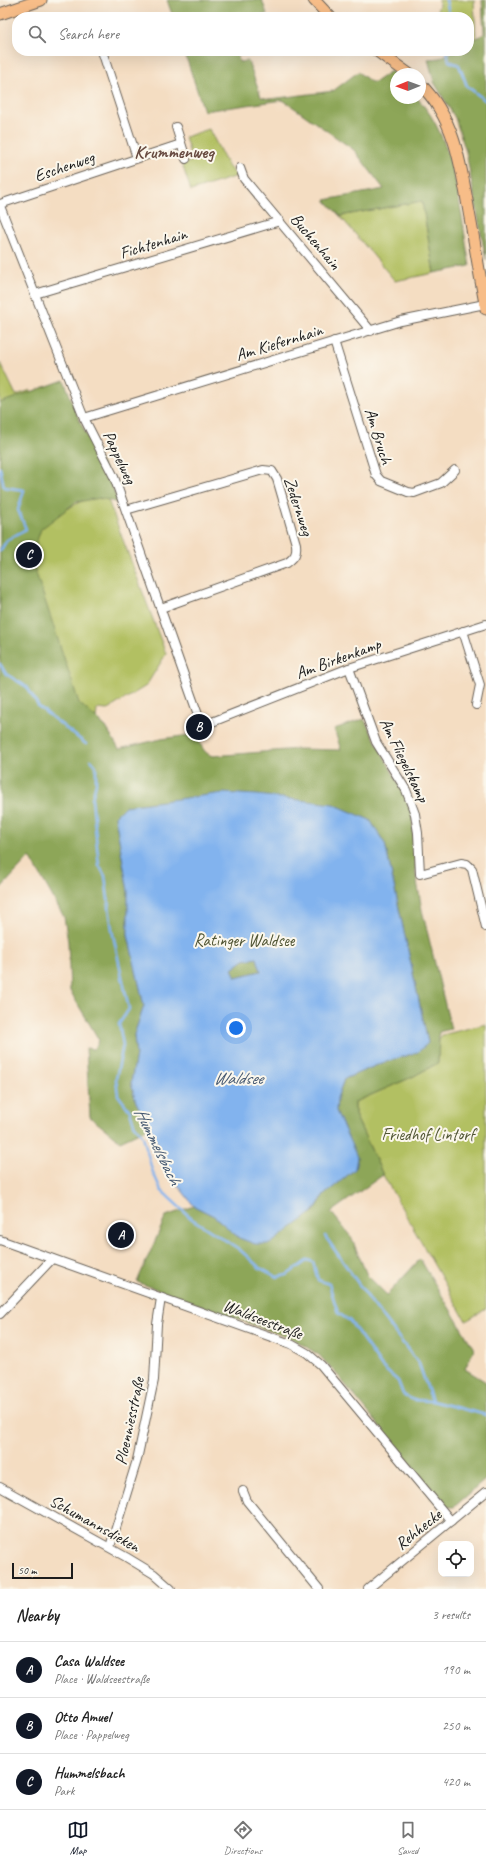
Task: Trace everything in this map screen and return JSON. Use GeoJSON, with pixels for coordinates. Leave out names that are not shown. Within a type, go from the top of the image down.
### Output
{"type":"FeatureCollection","features":[{"type":"Feature","properties":{"kind":"main road"},"geometry":{"type":"LineString","coordinates":[[0,14],[40,0]]}},
{"type":"Feature","properties":{"kind":"main road"},"geometry":{"type":"LineString","coordinates":[[314,0],[325,12]]}},
{"type":"Feature","properties":{"kind":"main road"},"geometry":{"type":"LineString","coordinates":[[384,56],[401,68]]}},
{"type":"Feature","properties":{"kind":"main road"},"geometry":{"type":"LineString","coordinates":[[426,91],[439,106],[450,129],[459,159],[486,306]]}},
{"type":"Feature","properties":{"kind":"street"},"geometry":{"type":"LineString","coordinates":[[104,56],[137,158]]}},
{"type":"Feature","properties":{"kind":"street"},"geometry":{"type":"LineString","coordinates":[[176,127],[186,160]]}},
{"type":"Feature","properties":{"kind":"street","name":"Eschenweg"},"geometry":{"type":"LineString","coordinates":[[0,205],[181,144]]}},
{"type":"Feature","properties":{"kind":"street","name":"Buchenhain"},"geometry":{"type":"LineString","coordinates":[[240,168],[244,179],[371,330]]}},
{"type":"Feature","properties":{"kind":"street","name":"Pappelweg"},"geometry":{"type":"LineString","coordinates":[[0,205],[84,418],[114,477],[202,726]]}},
{"type":"Feature","properties":{"kind":"street","name":"Fichtenhain"},"geometry":{"type":"LineString","coordinates":[[35,294],[280,221]]}},
{"type":"Feature","properties":{"kind":"street","name":"Am Kiefernhain"},"geometry":{"type":"LineString","coordinates":[[84,418],[401,321],[486,306]]}},
{"type":"Feature","properties":{"kind":"street","name":"Am Bruch"},"geometry":{"type":"LineString","coordinates":[[334,341],[376,475],[381,480],[408,492],[414,493],[441,483],[455,470]]}},
{"type":"Feature","properties":{"kind":"street","name":"Zedernweg"},"geometry":{"type":"LineString","coordinates":[[126,510],[263,470],[272,472],[277,479],[296,544],[296,554],[292,559],[161,608]]}},
{"type":"Feature","properties":{"kind":"street","name":"Am Birkenkamp"},"geometry":{"type":"LineString","coordinates":[[202,726],[350,668],[486,624]]}},
{"type":"Feature","properties":{"kind":"street"},"geometry":{"type":"LineString","coordinates":[[463,632],[480,685],[476,704]]}},
{"type":"Feature","properties":{"kind":"street","name":"Am Fliegelskamp"},"geometry":{"type":"LineString","coordinates":[[350,668],[376,742],[406,790],[415,814],[420,874],[461,863],[467,864],[472,869],[486,927]]}},
{"type":"Feature","properties":{"kind":"street","name":"Waldseestraße"},"geometry":{"type":"LineString","coordinates":[[0,1240],[291,1344],[307,1353],[321,1365],[451,1521]]}},
{"type":"Feature","properties":{"kind":"street"},"geometry":{"type":"LineString","coordinates":[[0,1314],[52,1259]]}},
{"type":"Feature","properties":{"kind":"street","name":"Ploenniesstraße"},"geometry":{"type":"LineString","coordinates":[[110,1547],[137,1460],[153,1388],[157,1324],[162,1298]]}},
{"type":"Feature","properties":{"kind":"street","name":"Schumannsdieken"},"geometry":{"type":"LineString","coordinates":[[0,1487],[110,1547],[154,1574],[171,1589]]}},
{"type":"Feature","properties":{"kind":"street"},"geometry":{"type":"LineString","coordinates":[[243,1491],[247,1501],[319,1589]]}},
{"type":"Feature","properties":{"kind":"street","name":"Rehhecke"},"geometry":{"type":"LineString","coordinates":[[368,1589],[486,1492]]}},
{"type":"Feature","properties":{"kind":"green space"},"geometry":{"type":"Polygon","coordinates":[[[167,0],[262,0],[266,12],[171,12],[167,0]]]}},
{"type":"Feature","properties":{"kind":"green space"},"geometry":{"type":"Polygon","coordinates":[[[439,0],[474,0],[476,39],[474,40],[474,12],[437,12],[439,0]]]}},
{"type":"Feature","properties":{"kind":"green space"},"geometry":{"type":"Polygon","coordinates":[[[482,0],[486,0],[486,260],[466,152],[455,118],[434,82],[428,59],[440,58],[444,56],[474,56],[474,39],[484,34],[482,0]]]}},
{"type":"Feature","properties":{"kind":"green space"},"geometry":{"type":"Polygon","coordinates":[[[186,56],[238,56],[239,62],[248,61],[261,97],[270,99],[333,91],[358,72],[371,82],[375,82],[390,72],[390,104],[422,104],[430,115],[440,134],[454,177],[470,266],[434,273],[422,201],[340,216],[325,200],[384,189],[354,150],[283,100],[204,111],[186,56]]]}},
{"type":"Feature","properties":{"kind":"green space"},"geometry":{"type":"Polygon","coordinates":[[[209,129],[228,166],[237,176],[191,191],[182,164],[192,161],[185,137],[209,129]]]}},
{"type":"Feature","properties":{"kind":"green space"},"geometry":{"type":"Polygon","coordinates":[[[422,201],[434,273],[395,281],[340,216],[422,201]]]}},
{"type":"Feature","properties":{"kind":"green space"},"geometry":{"type":"Polygon","coordinates":[[[0,362],[16,395],[31,390],[46,423],[68,509],[82,501],[98,498],[108,500],[166,654],[146,686],[107,710],[97,709],[96,721],[0,722],[0,362]]]}},
{"type":"Feature","properties":{"kind":"green space"},"geometry":{"type":"Polygon","coordinates":[[[64,380],[80,422],[110,480],[118,503],[100,498],[76,502],[41,529],[31,558],[79,703],[106,727],[119,749],[161,739],[196,734],[204,751],[213,756],[298,749],[341,750],[334,729],[364,719],[402,790],[412,814],[416,876],[422,910],[451,1029],[439,1032],[438,1063],[412,1077],[355,1102],[355,1115],[383,1175],[331,1212],[351,1237],[367,1275],[387,1295],[420,1259],[474,1349],[465,1369],[486,1382],[486,1479],[454,1507],[446,1507],[335,1372],[319,1355],[295,1340],[137,1282],[166,1216],[194,1206],[214,1216],[239,1238],[313,1213],[324,1195],[355,1169],[357,1158],[336,1111],[337,1098],[344,1079],[382,1063],[418,1052],[428,1042],[385,844],[370,820],[115,816],[128,891],[128,935],[144,1006],[134,1035],[136,1055],[131,1083],[136,1102],[150,1127],[120,1141],[90,1117],[86,1048],[93,1049],[99,1040],[70,991],[68,942],[64,917],[30,857],[0,889],[0,403],[64,380]]]}},
{"type":"Feature","properties":{"kind":"green space"},"geometry":{"type":"Polygon","coordinates":[[[257,958],[261,971],[236,977],[232,969],[244,960],[257,958]]]}},
{"type":"Feature","properties":{"kind":"green space","name":"Friedhof Lintorf"},"geometry":{"type":"Polygon","coordinates":[[[486,1024],[486,1309],[466,1321],[383,1175],[355,1115],[355,1102],[412,1077],[438,1063],[439,1039],[442,1035],[486,1024]]]}},
{"type":"Feature","properties":{"kind":"water","name":"Waldsee"},"geometry":{"type":"Polygon","coordinates":[[[223,793],[257,795],[333,804],[370,820],[385,844],[428,1043],[418,1052],[382,1063],[344,1079],[337,1098],[336,1111],[357,1157],[355,1169],[324,1195],[313,1212],[270,1244],[255,1244],[239,1238],[214,1216],[194,1206],[163,1166],[159,1146],[136,1102],[131,1083],[136,1055],[134,1035],[144,1006],[128,935],[128,891],[115,816],[125,806],[223,793]],[[257,958],[244,960],[232,969],[236,977],[261,971],[257,958]]]}},
{"type":"Feature","properties":{"kind":"waterway"},"geometry":{"type":"LineString","coordinates":[[446,0],[449,12]]}},
{"type":"Feature","properties":{"kind":"waterway"},"geometry":{"type":"LineString","coordinates":[[448,56],[449,61],[459,65],[467,86],[486,101]]}},
{"type":"Feature","properties":{"kind":"waterway","name":"Hummelsbach"},"geometry":{"type":"LineString","coordinates":[[0,468],[4,487],[24,490],[18,510],[26,529],[7,540],[0,551]]}},
{"type":"Feature","properties":{"kind":"waterway","name":"Hummelsbach"},"geometry":{"type":"LineString","coordinates":[[0,664],[6,674],[27,687],[39,707],[86,744]]}},
{"type":"Feature","properties":{"kind":"waterway","name":"Hummelsbach"},"geometry":{"type":"LineString","coordinates":[[91,760],[96,766],[96,783],[92,799],[99,865],[105,876],[112,930],[129,1009],[119,1024],[123,1045],[116,1079],[118,1095],[130,1111],[134,1124],[143,1136],[152,1170],[161,1190],[192,1219],[239,1249],[260,1268],[277,1277],[287,1275],[308,1260],[313,1262],[318,1280],[329,1284],[338,1313],[350,1321],[382,1367],[398,1381],[403,1394],[413,1400],[432,1401],[486,1415]]}},
{"type":"Feature","properties":{"kind":"waterway"},"geometry":{"type":"LineString","coordinates":[[325,1236],[372,1303],[419,1364],[432,1401]]}},
{"type":"Feature","properties":{"kind":"place","name":"Hummelsbach"},"geometry":{"type":"Point","coordinates":[29,555]}},
{"type":"Feature","properties":{"kind":"place","name":"Otto Amuel"},"geometry":{"type":"Point","coordinates":[199,727]}},
{"type":"Feature","properties":{"kind":"place","name":"Casa Waldsee"},"geometry":{"type":"Point","coordinates":[121,1235]}},
{"type":"Feature","properties":{"kind":"district","name":"Krummenweg"},"geometry":{"type":"Point","coordinates":[174,152]}},
{"type":"Feature","properties":{"kind":"park label","name":"Ratinger Waldsee"},"geometry":{"type":"Point","coordinates":[244,940]}}]}
